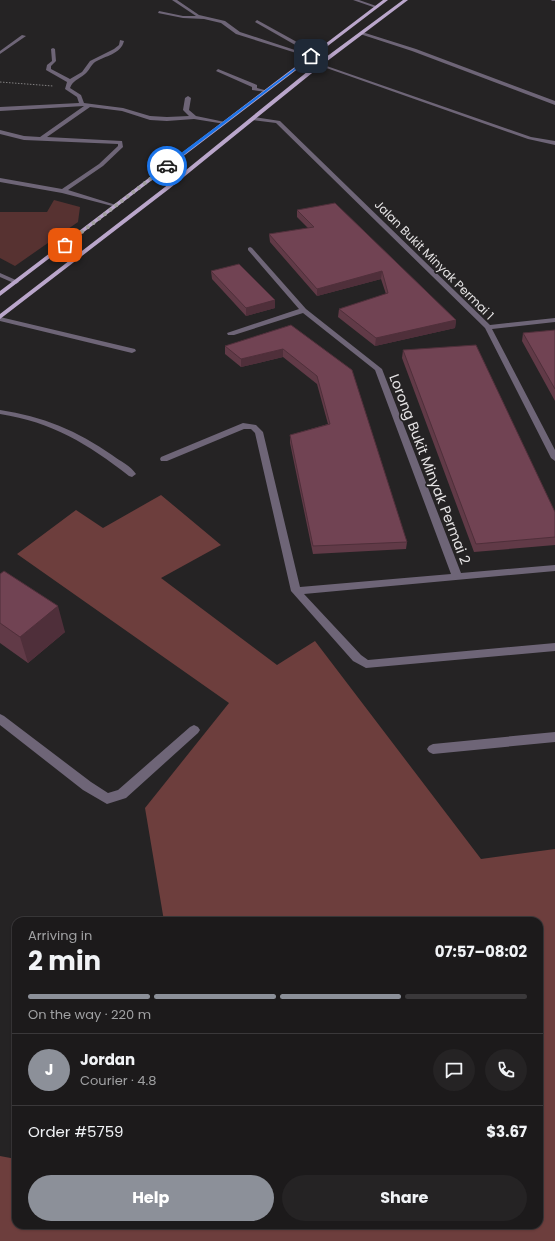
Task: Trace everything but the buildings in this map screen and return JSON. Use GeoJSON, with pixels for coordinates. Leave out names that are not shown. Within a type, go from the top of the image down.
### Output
{"type":"FeatureCollection","features":[{"type":"Feature","properties":{"kind":"main road"},"geometry":{"type":"LineString","coordinates":[[0,294],[385,0]]}},
{"type":"Feature","properties":{"kind":"main road"},"geometry":{"type":"LineString","coordinates":[[0,318],[254,119],[320,64],[406,0]]}},
{"type":"Feature","properties":{"kind":"street"},"geometry":{"type":"LineString","coordinates":[[174,0],[198,16],[223,22],[238,33],[313,55]]}},
{"type":"Feature","properties":{"kind":"street"},"geometry":{"type":"LineString","coordinates":[[355,0],[364,1],[377,6]]}},
{"type":"Feature","properties":{"kind":"street"},"geometry":{"type":"LineString","coordinates":[[378,0],[385,0]]}},
{"type":"Feature","properties":{"kind":"street"},"geometry":{"type":"LineString","coordinates":[[159,12],[183,17],[210,19]]}},
{"type":"Feature","properties":{"kind":"street"},"geometry":{"type":"LineString","coordinates":[[256,21],[313,55]]}},
{"type":"Feature","properties":{"kind":"street"},"geometry":{"type":"LineString","coordinates":[[362,33],[414,50],[555,103]]}},
{"type":"Feature","properties":{"kind":"street"},"geometry":{"type":"LineString","coordinates":[[0,53],[24,36]]}},
{"type":"Feature","properties":{"kind":"street"},"geometry":{"type":"LineString","coordinates":[[82,104],[79,96],[67,89],[70,81],[84,73],[92,62],[116,50],[121,45],[122,41]]}},
{"type":"Feature","properties":{"kind":"street"},"geometry":{"type":"LineString","coordinates":[[53,49],[54,61],[49,65],[48,70],[70,81]]}},
{"type":"Feature","properties":{"kind":"street"},"geometry":{"type":"LineString","coordinates":[[320,64],[530,138],[555,143]]}},
{"type":"Feature","properties":{"kind":"street"},"geometry":{"type":"LineString","coordinates":[[218,70],[255,86],[254,89],[266,91]]}},
{"type":"Feature","properties":{"kind":"street"},"geometry":{"type":"LineString","coordinates":[[188,98],[186,110],[194,117]]}},
{"type":"Feature","properties":{"kind":"street"},"geometry":{"type":"LineString","coordinates":[[0,109],[82,104],[123,110],[150,118],[167,119],[194,117],[223,124]]}},
{"type":"Feature","properties":{"kind":"street"},"geometry":{"type":"LineString","coordinates":[[42,138],[89,105]]}},
{"type":"Feature","properties":{"kind":"street","name":"Jalan Bukit Minyak Permai 1"},"geometry":{"type":"LineString","coordinates":[[254,119],[278,122],[488,327],[555,458]]}},
{"type":"Feature","properties":{"kind":"street"},"geometry":{"type":"LineString","coordinates":[[0,132],[24,138],[120,142],[121,146],[106,161],[63,191]]}},
{"type":"Feature","properties":{"kind":"street"},"geometry":{"type":"LineString","coordinates":[[0,180],[63,191],[114,206]]}},
{"type":"Feature","properties":{"kind":"street","name":"Lorong Bukit Minyak Permai 2"},"geometry":{"type":"LineString","coordinates":[[250,249],[304,310],[378,369],[457,576]]}},
{"type":"Feature","properties":{"kind":"street"},"geometry":{"type":"LineString","coordinates":[[0,275],[16,282]]}},
{"type":"Feature","properties":{"kind":"street"},"geometry":{"type":"LineString","coordinates":[[231,333],[304,310]]}},
{"type":"Feature","properties":{"kind":"street"},"geometry":{"type":"LineString","coordinates":[[0,318],[132,351]]}},
{"type":"Feature","properties":{"kind":"street"},"geometry":{"type":"LineString","coordinates":[[488,327],[555,320]]}},
{"type":"Feature","properties":{"kind":"street"},"geometry":{"type":"LineString","coordinates":[[0,412],[25,416],[47,422],[99,449],[132,474]]}},
{"type":"Feature","properties":{"kind":"street"},"geometry":{"type":"LineString","coordinates":[[164,459],[243,426],[253,426],[259,432],[296,590],[357,658],[366,664],[555,647]]}},
{"type":"Feature","properties":{"kind":"street"},"geometry":{"type":"LineString","coordinates":[[296,590],[555,568]]}},
{"type":"Feature","properties":{"kind":"street"},"geometry":{"type":"LineString","coordinates":[[0,719],[87,786],[107,799],[122,794],[194,730]]}},
{"type":"Feature","properties":{"kind":"street"},"geometry":{"type":"LineString","coordinates":[[433,749],[555,736]]}},
{"type":"Feature","properties":{"kind":"path"},"geometry":{"type":"LineString","coordinates":[[0,82],[60,86],[67,89]]}},
{"type":"Feature","properties":{"kind":"shaded area"},"geometry":{"type":"Polygon","coordinates":[[[54,200],[80,207],[78,222],[15,266],[0,258],[0,212],[47,212],[54,200]]]}},
{"type":"Feature","properties":{"kind":"shaded area"},"geometry":{"type":"Polygon","coordinates":[[[161,495],[221,545],[161,578],[277,665],[315,641],[481,859],[555,849],[555,1241],[0,1241],[0,1156],[12,1158],[12,1229],[543,1229],[543,917],[163,917],[145,808],[229,703],[17,554],[76,510],[103,528],[161,495]]]}},
{"type":"Feature","properties":{"kind":"way so far"},"geometry":{"type":"LineString","coordinates":[[65,245],[167,166]]}},
{"type":"Feature","properties":{"kind":"route"},"geometry":{"type":"LineString","coordinates":[[167,166],[311,56]]}}]}
